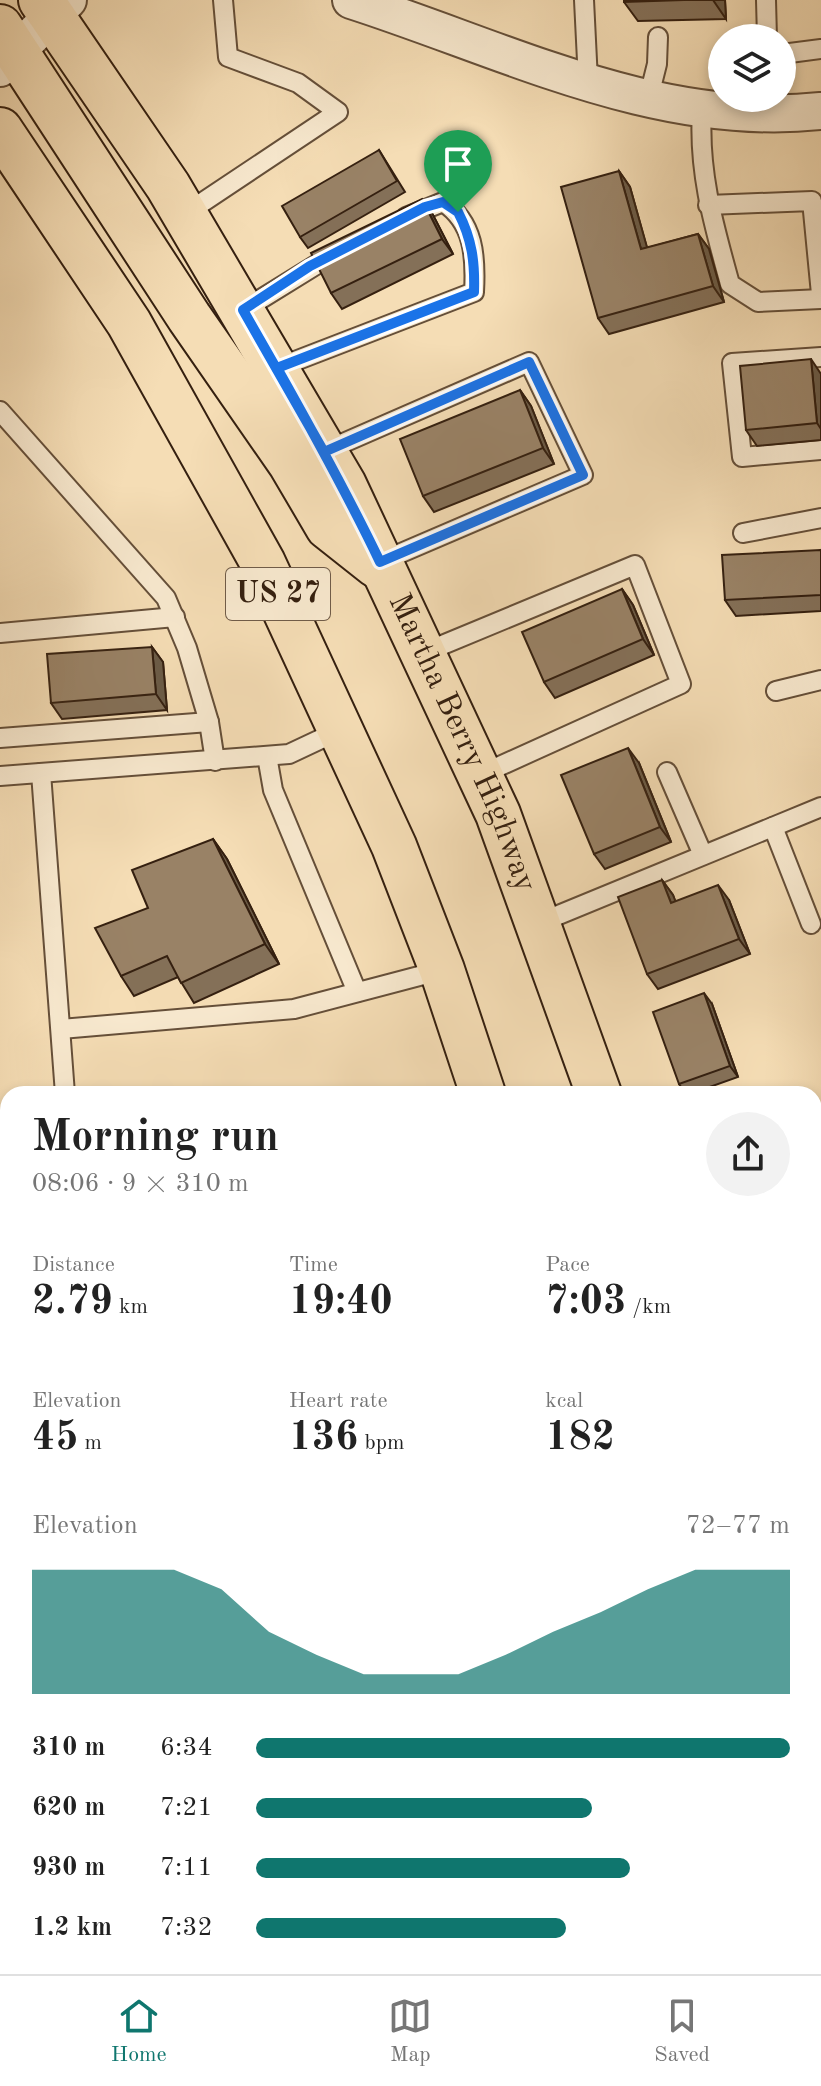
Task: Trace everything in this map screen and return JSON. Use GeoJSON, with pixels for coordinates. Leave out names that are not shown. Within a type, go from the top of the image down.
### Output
{"type":"FeatureCollection","features":[{"type":"Feature","properties":{"kind":"main road","name":"Martha Berry Highway"},"geometry":{"type":"LineString","coordinates":[[53,5],[185,214],[277,368],[382,567],[480,775],[539,923],[596,1086]]}},
{"type":"Feature","properties":{"kind":"main road"},"geometry":{"type":"LineString","coordinates":[[6,48],[291,464],[328,527],[382,567]]}},
{"type":"Feature","properties":{"kind":"main road","name":"US 27"},"geometry":{"type":"LineString","coordinates":[[0,130],[129,323],[263,563],[394,846],[442,970],[480,1086]]}},
{"type":"Feature","properties":{"kind":"street"},"geometry":{"type":"LineString","coordinates":[[351,0],[386,6],[648,100],[708,111]]}},
{"type":"Feature","properties":{"kind":"street"},"geometry":{"type":"LineString","coordinates":[[6,48],[53,5]]}},
{"type":"Feature","properties":{"kind":"street"},"geometry":{"type":"LineString","coordinates":[[796,109],[821,111]]}},
{"type":"Feature","properties":{"kind":"lane"},"geometry":{"type":"LineString","coordinates":[[185,214],[338,112],[298,83],[228,57],[223,0]]}},
{"type":"Feature","properties":{"kind":"lane"},"geometry":{"type":"LineString","coordinates":[[584,0],[588,81]]}},
{"type":"Feature","properties":{"kind":"lane"},"geometry":{"type":"LineString","coordinates":[[766,0],[767,24]]}},
{"type":"Feature","properties":{"kind":"lane"},"geometry":{"type":"LineString","coordinates":[[648,100],[657,64],[658,37]]}},
{"type":"Feature","properties":{"kind":"lane"},"geometry":{"type":"LineString","coordinates":[[796,52],[821,49]]}},
{"type":"Feature","properties":{"kind":"lane"},"geometry":{"type":"LineString","coordinates":[[702,111],[700,149],[708,205],[730,284],[758,302],[821,296],[812,201],[708,205]]}},
{"type":"Feature","properties":{"kind":"lane"},"geometry":{"type":"LineString","coordinates":[[277,368],[474,292],[475,263],[469,232],[458,212],[443,202],[386,226]]}},
{"type":"Feature","properties":{"kind":"lane"},"geometry":{"type":"LineString","coordinates":[[243,310],[310,266],[348,246]]}},
{"type":"Feature","properties":{"kind":"lane"},"geometry":{"type":"LineString","coordinates":[[821,357],[732,363],[742,457],[821,450]]}},
{"type":"Feature","properties":{"kind":"lane"},"geometry":{"type":"LineString","coordinates":[[324,452],[529,362],[583,475],[382,567]]}},
{"type":"Feature","properties":{"kind":"lane"},"geometry":{"type":"LineString","coordinates":[[0,411],[166,598],[209,722],[215,761]]}},
{"type":"Feature","properties":{"kind":"lane"},"geometry":{"type":"LineString","coordinates":[[743,533],[821,518]]}},
{"type":"Feature","properties":{"kind":"lane"},"geometry":{"type":"LineString","coordinates":[[423,653],[635,565],[681,684],[480,775]]}},
{"type":"Feature","properties":{"kind":"lane"},"geometry":{"type":"LineString","coordinates":[[0,633],[175,617]]}},
{"type":"Feature","properties":{"kind":"lane"},"geometry":{"type":"LineString","coordinates":[[776,691],[821,680]]}},
{"type":"Feature","properties":{"kind":"lane"},"geometry":{"type":"LineString","coordinates":[[0,738],[209,722]]}},
{"type":"Feature","properties":{"kind":"lane"},"geometry":{"type":"LineString","coordinates":[[0,772],[41,773],[289,754],[340,730]]}},
{"type":"Feature","properties":{"kind":"lane"},"geometry":{"type":"LineString","coordinates":[[267,756],[273,790],[357,992]]}},
{"type":"Feature","properties":{"kind":"lane"},"geometry":{"type":"LineString","coordinates":[[667,772],[703,855]]}},
{"type":"Feature","properties":{"kind":"lane"},"geometry":{"type":"LineString","coordinates":[[41,773],[65,1086]]}},
{"type":"Feature","properties":{"kind":"lane"},"geometry":{"type":"LineString","coordinates":[[539,923],[821,807]]}},
{"type":"Feature","properties":{"kind":"lane"},"geometry":{"type":"LineString","coordinates":[[773,827],[811,924]]}},
{"type":"Feature","properties":{"kind":"lane"},"geometry":{"type":"LineString","coordinates":[[61,1029],[294,1009],[442,970]]}},
{"type":"Feature","properties":{"kind":"building"},"geometry":{"type":"Polygon","coordinates":[[[624,0],[684,0],[624,2],[624,0]]]}},
{"type":"Feature","properties":{"kind":"building"},"geometry":{"type":"Polygon","coordinates":[[[379,150],[397,181],[300,237],[282,206],[379,150]]]}},
{"type":"Feature","properties":{"kind":"building"},"geometry":{"type":"Polygon","coordinates":[[[619,171],[641,249],[698,234],[713,286],[598,318],[561,187],[619,171]]]}},
{"type":"Feature","properties":{"kind":"building"},"geometry":{"type":"Polygon","coordinates":[[[422,199],[442,239],[331,293],[311,253],[422,199]]]}},
{"type":"Feature","properties":{"kind":"building"},"geometry":{"type":"Polygon","coordinates":[[[811,359],[817,423],[746,430],[740,366],[811,359]]]}},
{"type":"Feature","properties":{"kind":"building"},"geometry":{"type":"Polygon","coordinates":[[[520,390],[543,448],[423,496],[400,439],[520,390]]]}},
{"type":"Feature","properties":{"kind":"building"},"geometry":{"type":"Polygon","coordinates":[[[821,550],[821,595],[725,600],[722,555],[821,550]]]}},
{"type":"Feature","properties":{"kind":"building"},"geometry":{"type":"Polygon","coordinates":[[[622,589],[643,639],[544,682],[522,632],[622,589]]]}},
{"type":"Feature","properties":{"kind":"building"},"geometry":{"type":"Polygon","coordinates":[[[152,647],[156,694],[51,703],[47,654],[152,647]]]}},
{"type":"Feature","properties":{"kind":"building"},"geometry":{"type":"Polygon","coordinates":[[[628,748],[660,827],[594,854],[561,775],[628,748]]]}},
{"type":"Feature","properties":{"kind":"building"},"geometry":{"type":"Polygon","coordinates":[[[213,839],[265,944],[181,983],[167,956],[121,976],[95,928],[148,908],[132,870],[213,839]]]}},
{"type":"Feature","properties":{"kind":"building"},"geometry":{"type":"Polygon","coordinates":[[[662,880],[671,903],[718,885],[739,939],[647,974],[618,897],[662,880]]]}},
{"type":"Feature","properties":{"kind":"building"},"geometry":{"type":"Polygon","coordinates":[[[704,993],[730,1066],[679,1084],[653,1012],[704,993]]]}},
{"type":"Feature","properties":{"kind":"route"},"geometry":{"type":"LineString","coordinates":[[458,212],[443,202],[425,207],[310,266],[243,310],[324,452],[529,362],[583,475],[380,562],[344,485],[324,452],[277,368],[474,292],[475,263],[469,232],[458,212]]}}]}
